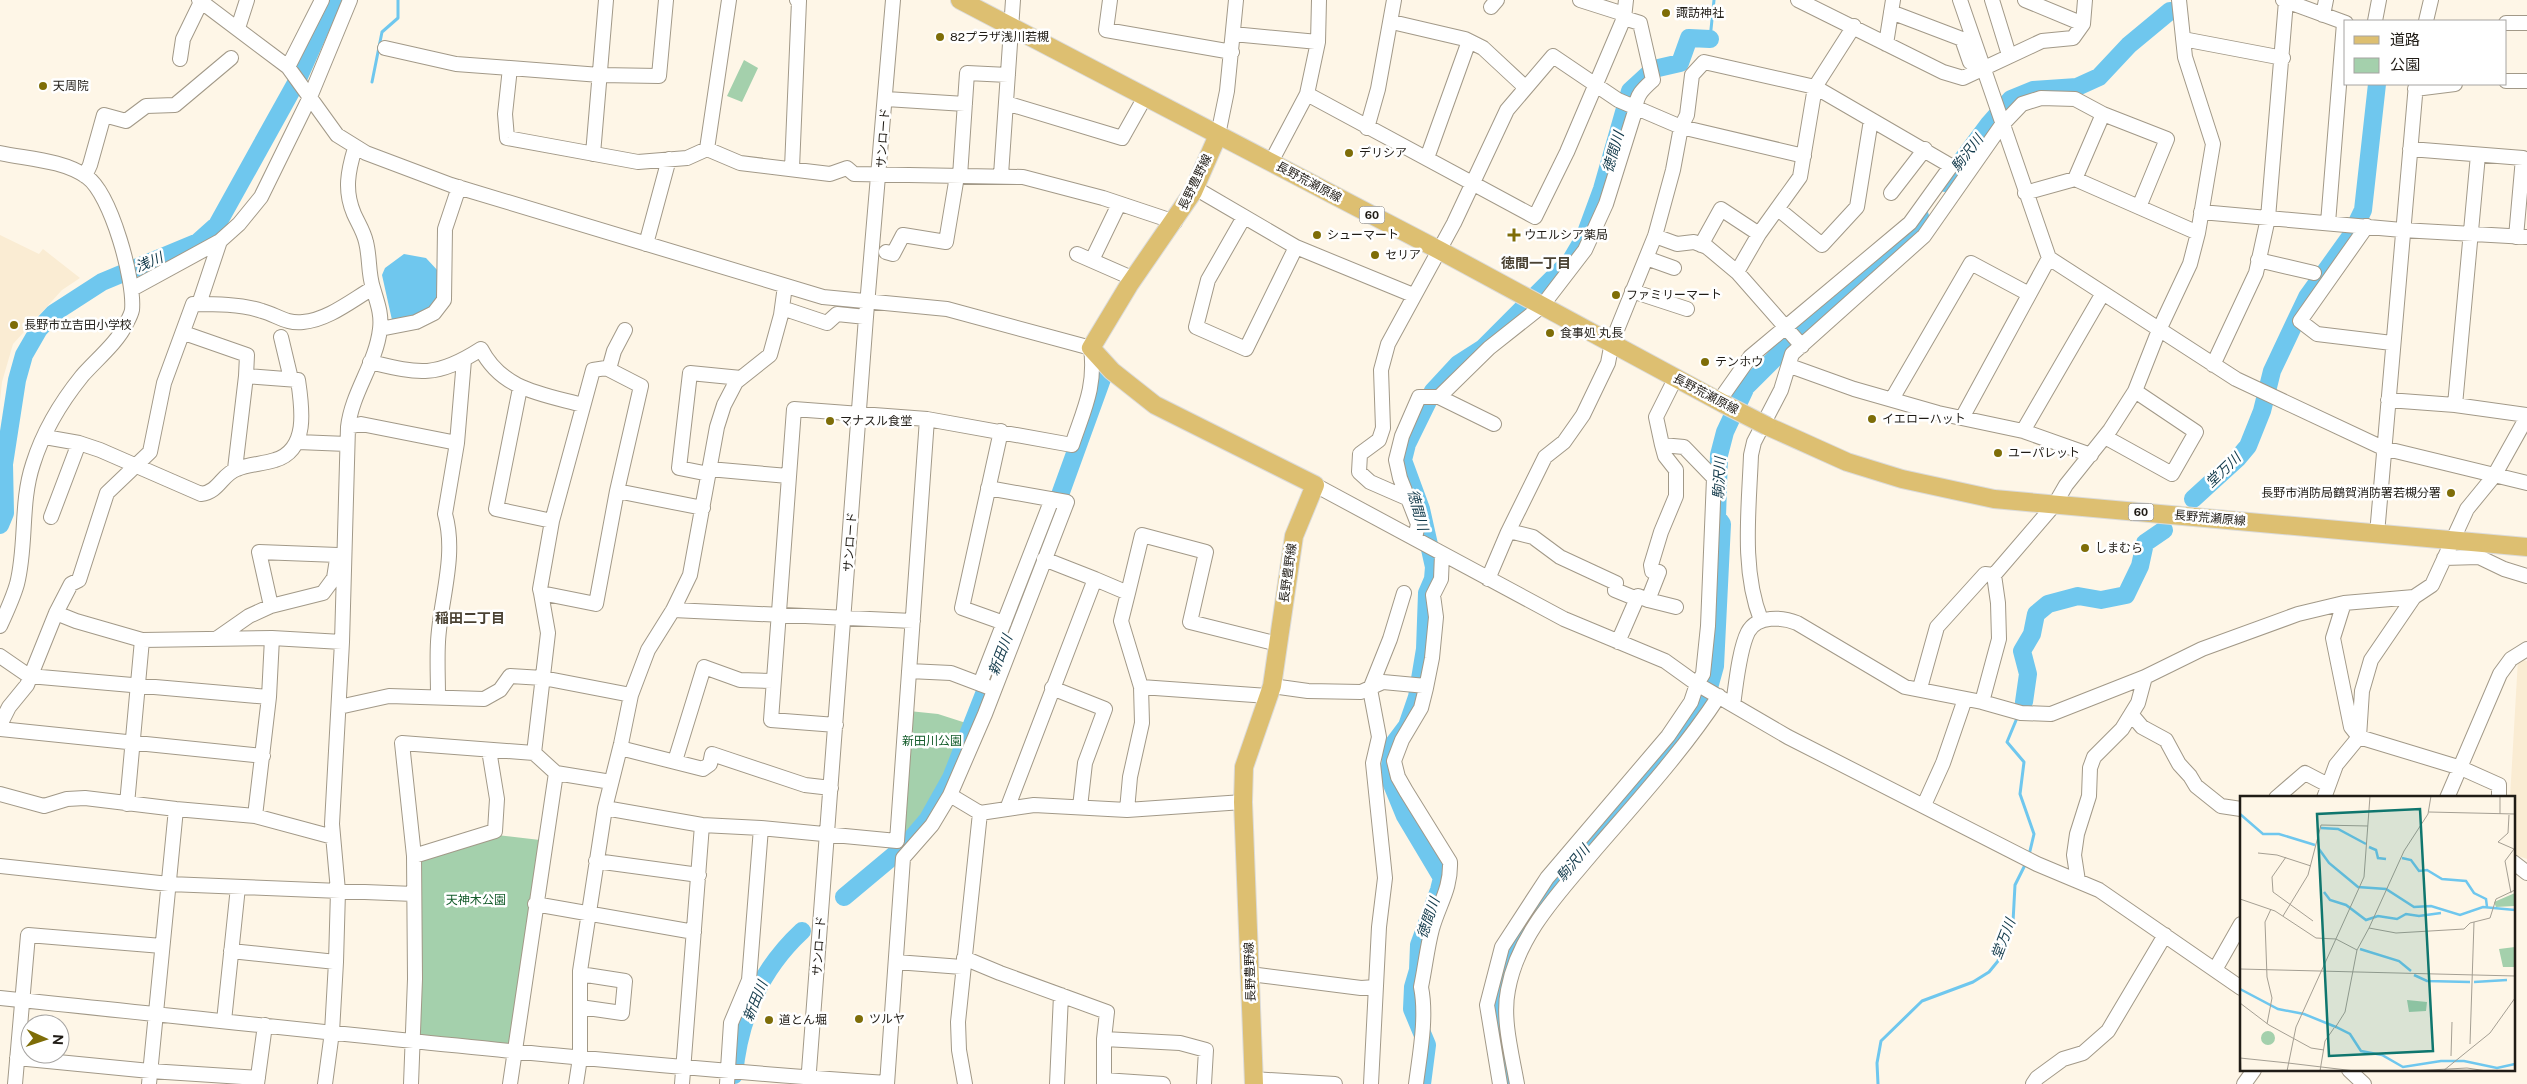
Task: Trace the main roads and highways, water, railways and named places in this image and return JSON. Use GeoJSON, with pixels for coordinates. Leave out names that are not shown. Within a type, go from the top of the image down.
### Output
{"type":"FeatureCollection","features":[{"type":"Feature","properties":{"kind":"main road","name":"長野荒瀬原線"},"geometry":{"type":"LineString","coordinates":[[960,0],[1439,250],[1767,426],[1847,462],[1902,479],[1994,499],[2527,547]]}},
{"type":"Feature","properties":{"kind":"main road","name":"長野豊野線"},"geometry":{"type":"LineString","coordinates":[[1218,135],[1195,188],[1134,279],[1091,348],[1112,371],[1155,405],[1315,485],[1294,536],[1270,691],[1244,767],[1243,802],[1253,1082]]}},
{"type":"Feature","properties":{"kind":"water"},"geometry":{"type":"Polygon","coordinates":[[[404,254],[426,258],[439,272],[441,294],[437,304],[427,313],[413,318],[392,320],[382,275],[385,268],[404,254]]]}},
{"type":"Feature","properties":{"kind":"waterway","name":"浅川"},"geometry":{"type":"LineString","coordinates":[[0,525],[5,513],[4,464],[17,380],[24,355],[39,329],[54,313],[102,282],[198,242],[217,225],[297,81],[333,0]]}},
{"type":"Feature","properties":{"kind":"waterway"},"geometry":{"type":"LineString","coordinates":[[372,82],[382,32],[398,18],[398,0]]}},
{"type":"Feature","properties":{"kind":"waterway"},"geometry":{"type":"LineString","coordinates":[[1710,39],[1714,0]]}},
{"type":"Feature","properties":{"kind":"waterway","name":"駒沢川"},"geometry":{"type":"LineString","coordinates":[[1945,183],[1989,124],[2011,99],[2033,90],[2077,87],[2099,77],[2129,45],[2170,11]]}},
{"type":"Feature","properties":{"kind":"waterway","name":"徳間川"},"geometry":{"type":"LineString","coordinates":[[1422,1084],[1427,1045],[1412,1009],[1413,987],[1418,970],[1419,945],[1442,878],[1405,816],[1389,777],[1392,746],[1407,726],[1417,697],[1425,649],[1427,593],[1433,579],[1434,567],[1421,509],[1403,460],[1407,444],[1433,391],[1458,364],[1483,348],[1571,260],[1584,238],[1602,189],[1630,91],[1654,69],[1680,63],[1689,38],[1710,39]]}},
{"type":"Feature","properties":{"kind":"waterway"},"geometry":{"type":"LineString","coordinates":[[2193,499],[2238,458],[2248,446],[2262,411],[2272,371],[2307,297],[2350,237],[2363,210],[2377,85]]}},
{"type":"Feature","properties":{"kind":"waterway","name":"駒沢川"},"geometry":{"type":"LineString","coordinates":[[1507,1084],[1501,1050],[1496,997],[1508,961],[1521,933],[1538,904],[1620,808],[1643,778],[1678,740],[1710,684],[1715,666],[1722,524],[1717,517],[1719,455],[1725,432],[1746,387],[1809,324],[1902,240],[1920,216]]}},
{"type":"Feature","properties":{"kind":"waterway","name":"新田川"},"geometry":{"type":"LineString","coordinates":[[844,897],[905,846],[928,819],[951,778],[1032,572],[1102,379]]}},
{"type":"Feature","properties":{"kind":"waterway","name":"堂万川"},"geometry":{"type":"LineString","coordinates":[[2024,702],[2028,674],[2022,651],[2032,634],[2036,614],[2048,604],[2078,596],[2101,600],[2126,595],[2140,566],[2145,543],[2164,530]]}},
{"type":"Feature","properties":{"kind":"waterway","name":"堂万川"},"geometry":{"type":"LineString","coordinates":[[2017,718],[2007,742],[2024,762],[2020,794],[2034,834],[2029,855]]}},
{"type":"Feature","properties":{"kind":"waterway","name":"堂万川"},"geometry":{"type":"LineString","coordinates":[[1878,1084],[1877,1063],[1881,1041],[1922,1001],[1973,982],[1989,972],[1998,961],[2002,946],[2013,922],[2015,885],[2026,863]]}},
{"type":"Feature","properties":{"kind":"waterway","name":"新田川"},"geometry":{"type":"LineString","coordinates":[[734,1075],[741,1034],[754,996],[775,962],[802,931]]}},
{"type":"Feature","properties":{"kind":"place","name":"諏訪神社"},"geometry":{"type":"Point","coordinates":[1666,13]}},
{"type":"Feature","properties":{"kind":"place","name":"82プラザ浅川若槻"},"geometry":{"type":"Point","coordinates":[940,37]}},
{"type":"Feature","properties":{"kind":"place","name":"天周院"},"geometry":{"type":"Point","coordinates":[43,86]}},
{"type":"Feature","properties":{"kind":"place","name":"デリシア"},"geometry":{"type":"Point","coordinates":[1349,153]}},
{"type":"Feature","properties":{"kind":"place","name":"シューマート"},"geometry":{"type":"Point","coordinates":[1317,235]}},
{"type":"Feature","properties":{"kind":"place","name":"ウエルシア薬局"},"geometry":{"type":"Point","coordinates":[1514,235]}},
{"type":"Feature","properties":{"kind":"place","name":"セリア"},"geometry":{"type":"Point","coordinates":[1375,255]}},
{"type":"Feature","properties":{"kind":"place","name":"ファミリーマート"},"geometry":{"type":"Point","coordinates":[1616,295]}},
{"type":"Feature","properties":{"kind":"place","name":"長野市立吉田小学校"},"geometry":{"type":"Point","coordinates":[14,325]}},
{"type":"Feature","properties":{"kind":"place","name":"食事処 丸長"},"geometry":{"type":"Point","coordinates":[1550,333]}},
{"type":"Feature","properties":{"kind":"place","name":"テンホウ"},"geometry":{"type":"Point","coordinates":[1705,362]}},
{"type":"Feature","properties":{"kind":"place","name":"イエローハット"},"geometry":{"type":"Point","coordinates":[1872,419]}},
{"type":"Feature","properties":{"kind":"place","name":"マナスル食堂"},"geometry":{"type":"Point","coordinates":[830,421]}},
{"type":"Feature","properties":{"kind":"place","name":"ユーパレット"},"geometry":{"type":"Point","coordinates":[1998,453]}},
{"type":"Feature","properties":{"kind":"place","name":"長野市消防局鶴賀消防署若槻分署"},"geometry":{"type":"Point","coordinates":[2451,493]}},
{"type":"Feature","properties":{"kind":"place","name":"しまむら"},"geometry":{"type":"Point","coordinates":[2085,548]}},
{"type":"Feature","properties":{"kind":"place","name":"ツルヤ"},"geometry":{"type":"Point","coordinates":[859,1019]}},
{"type":"Feature","properties":{"kind":"place","name":"道とん堀"},"geometry":{"type":"Point","coordinates":[769,1020]}},
{"type":"Feature","properties":{"kind":"district","name":"徳間一丁目"},"geometry":{"type":"Point","coordinates":[1536,263]}},
{"type":"Feature","properties":{"kind":"district","name":"稲田二丁目"},"geometry":{"type":"Point","coordinates":[470,618]}},
{"type":"Feature","properties":{"kind":"park label","name":"新田川公園"},"geometry":{"type":"Point","coordinates":[932,741]}},
{"type":"Feature","properties":{"kind":"park label","name":"天神木公園"},"geometry":{"type":"Point","coordinates":[476,900]}}]}
